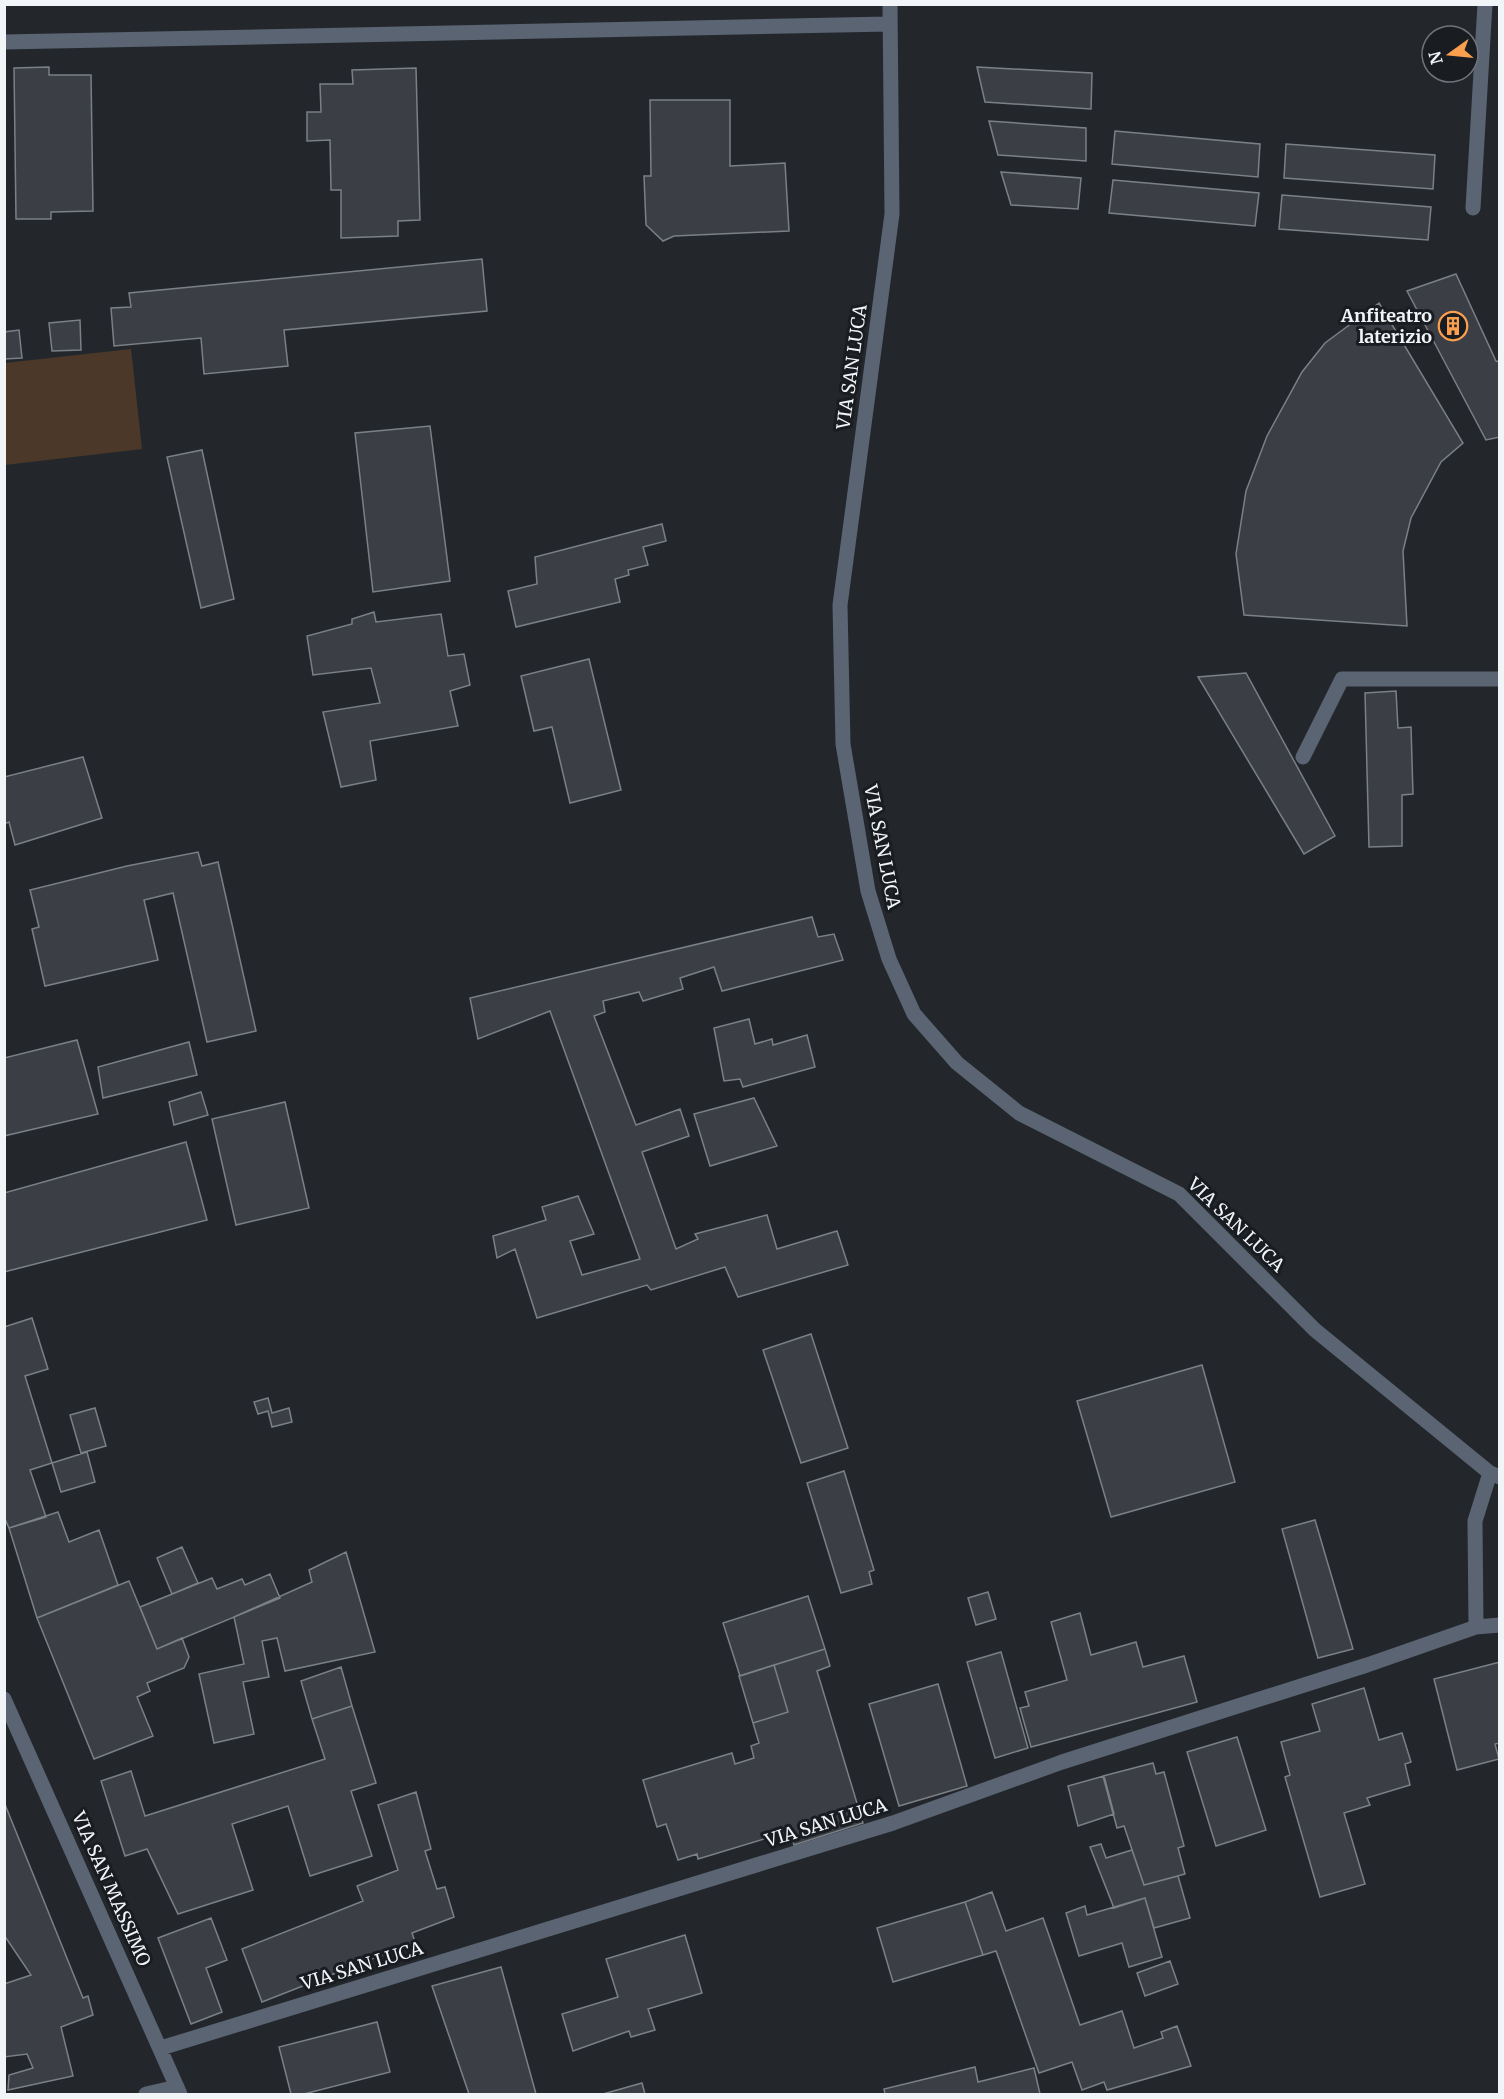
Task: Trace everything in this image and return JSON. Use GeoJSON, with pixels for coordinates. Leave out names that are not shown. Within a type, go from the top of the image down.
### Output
{"type":"FeatureCollection","features":[{"type":"Feature","properties":{"kind":"street","name":"VIA SAN LUCA"},"geometry":{"type":"LineString","coordinates":[[890,4],[892,214],[840,605],[843,744],[868,891],[888,958],[914,1014],[957,1063],[1019,1113],[1179,1194],[1315,1330],[1495,1475]]}},
{"type":"Feature","properties":{"kind":"street"},"geometry":{"type":"LineString","coordinates":[[1473,208],[1485,4]]}},
{"type":"Feature","properties":{"kind":"street"},"geometry":{"type":"LineString","coordinates":[[4,42],[890,24]]}},
{"type":"Feature","properties":{"kind":"street"},"geometry":{"type":"LineString","coordinates":[[1303,757],[1342,679],[1500,679]]}},
{"type":"Feature","properties":{"kind":"street"},"geometry":{"type":"LineString","coordinates":[[1476,1627],[1475,1521],[1495,1475]]}},
{"type":"Feature","properties":{"kind":"street","name":"VIA SAN LUCA"},"geometry":{"type":"LineString","coordinates":[[161,2048],[893,1823],[1062,1762],[1366,1665],[1476,1627],[1500,1625]]}},
{"type":"Feature","properties":{"kind":"street","name":"VIA SAN MASSIMO"},"geometry":{"type":"LineString","coordinates":[[4,1699],[161,2048],[178,2091]]}},
{"type":"Feature","properties":{"kind":"street"},"geometry":{"type":"LineString","coordinates":[[146,2094],[178,2091]]}},
{"type":"Feature","properties":{"kind":"shaded area"},"geometry":{"type":"Polygon","coordinates":[[[131,349],[142,449],[5,465],[5,363],[131,349]]]}},
{"type":"Feature","properties":{"kind":"building"},"geometry":{"type":"Polygon","coordinates":[[[49,67],[49,75],[91,75],[93,211],[51,212],[51,219],[16,219],[14,68],[49,67]]]}},
{"type":"Feature","properties":{"kind":"building"},"geometry":{"type":"Polygon","coordinates":[[[977,67],[1092,73],[1091,109],[985,102],[977,67]]]}},
{"type":"Feature","properties":{"kind":"building"},"geometry":{"type":"Polygon","coordinates":[[[416,68],[420,220],[398,221],[398,236],[341,238],[341,190],[331,190],[330,140],[307,141],[307,112],[321,112],[320,84],[353,84],[352,70],[416,68]]]}},
{"type":"Feature","properties":{"kind":"building"},"geometry":{"type":"Polygon","coordinates":[[[650,100],[730,100],[730,166],[785,163],[789,231],[674,236],[663,241],[646,225],[644,176],[651,176],[650,100]]]}},
{"type":"Feature","properties":{"kind":"building"},"geometry":{"type":"Polygon","coordinates":[[[989,121],[1086,128],[1086,161],[998,155],[989,121]]]}},
{"type":"Feature","properties":{"kind":"building"},"geometry":{"type":"Polygon","coordinates":[[[1115,131],[1260,144],[1258,177],[1112,164],[1115,131]]]}},
{"type":"Feature","properties":{"kind":"building"},"geometry":{"type":"Polygon","coordinates":[[[1286,144],[1435,155],[1433,189],[1284,178],[1286,144]]]}},
{"type":"Feature","properties":{"kind":"building"},"geometry":{"type":"Polygon","coordinates":[[[1001,172],[1081,178],[1078,209],[1011,205],[1001,172]]]}},
{"type":"Feature","properties":{"kind":"building"},"geometry":{"type":"Polygon","coordinates":[[[1113,180],[1259,193],[1255,226],[1109,213],[1113,180]]]}},
{"type":"Feature","properties":{"kind":"building"},"geometry":{"type":"Polygon","coordinates":[[[1282,195],[1431,207],[1428,240],[1279,229],[1282,195]]]}},
{"type":"Feature","properties":{"kind":"building"},"geometry":{"type":"Polygon","coordinates":[[[482,259],[487,311],[284,330],[288,366],[204,374],[201,338],[114,346],[111,308],[131,307],[129,293],[482,259]]]}},
{"type":"Feature","properties":{"kind":"building","name":"Anfiteatro laterizio"},"geometry":{"type":"Polygon","coordinates":[[[1456,274],[1496,361],[1500,362],[1500,437],[1486,440],[1407,291],[1456,274]]]}},
{"type":"Feature","properties":{"kind":"building"},"geometry":{"type":"Polygon","coordinates":[[[1379,303],[1463,443],[1441,462],[1411,518],[1403,551],[1407,626],[1244,615],[1236,554],[1246,491],[1267,436],[1302,372],[1325,343],[1379,303]]]}},
{"type":"Feature","properties":{"kind":"building"},"geometry":{"type":"Polygon","coordinates":[[[80,320],[81,350],[52,351],[49,323],[80,320]]]}},
{"type":"Feature","properties":{"kind":"building"},"geometry":{"type":"Polygon","coordinates":[[[19,330],[22,358],[4,359],[4,332],[19,330]]]}},
{"type":"Feature","properties":{"kind":"building"},"geometry":{"type":"Polygon","coordinates":[[[430,426],[450,581],[373,592],[355,433],[430,426]]]}},
{"type":"Feature","properties":{"kind":"building"},"geometry":{"type":"Polygon","coordinates":[[[202,450],[234,599],[201,608],[167,457],[202,450]]]}},
{"type":"Feature","properties":{"kind":"building"},"geometry":{"type":"Polygon","coordinates":[[[662,524],[666,541],[643,547],[648,565],[628,570],[629,575],[615,579],[620,602],[516,627],[508,591],[537,584],[535,557],[662,524]]]}},
{"type":"Feature","properties":{"kind":"building"},"geometry":{"type":"Polygon","coordinates":[[[374,612],[376,622],[441,614],[448,656],[464,654],[470,685],[450,691],[458,726],[370,741],[376,780],[341,787],[323,712],[380,703],[371,668],[313,675],[307,636],[352,624],[352,619],[374,612]]]}},
{"type":"Feature","properties":{"kind":"building"},"geometry":{"type":"Polygon","coordinates":[[[589,659],[621,790],[570,803],[552,727],[534,731],[521,676],[589,659]]]}},
{"type":"Feature","properties":{"kind":"building"},"geometry":{"type":"Polygon","coordinates":[[[1246,673],[1335,836],[1304,854],[1198,677],[1246,673]]]}},
{"type":"Feature","properties":{"kind":"building"},"geometry":{"type":"Polygon","coordinates":[[[1396,691],[1398,728],[1411,727],[1413,794],[1402,795],[1402,846],[1369,847],[1365,693],[1396,691]]]}},
{"type":"Feature","properties":{"kind":"building"},"geometry":{"type":"Polygon","coordinates":[[[83,757],[102,818],[15,845],[9,822],[4,824],[4,777],[83,757]]]}},
{"type":"Feature","properties":{"kind":"building"},"geometry":{"type":"Polygon","coordinates":[[[198,852],[202,866],[218,862],[256,1031],[207,1042],[173,893],[144,900],[158,960],[45,986],[32,929],[39,927],[30,890],[127,866],[198,852]]]}},
{"type":"Feature","properties":{"kind":"building"},"geometry":{"type":"Polygon","coordinates":[[[812,917],[818,937],[834,934],[843,960],[722,991],[714,967],[680,978],[683,989],[643,1001],[639,992],[603,1001],[605,1012],[594,1016],[636,1125],[680,1109],[689,1136],[642,1152],[676,1249],[698,1239],[695,1234],[767,1215],[777,1249],[837,1231],[848,1265],[738,1297],[725,1267],[651,1290],[647,1285],[537,1318],[515,1249],[497,1258],[493,1236],[546,1220],[542,1207],[578,1196],[594,1234],[570,1241],[582,1275],[640,1259],[550,1011],[478,1039],[470,998],[812,917]]]}},
{"type":"Feature","properties":{"kind":"building"},"geometry":{"type":"Polygon","coordinates":[[[749,1019],[755,1044],[772,1039],[773,1045],[807,1035],[815,1067],[743,1087],[740,1079],[724,1081],[714,1028],[749,1019]]]}},
{"type":"Feature","properties":{"kind":"building"},"geometry":{"type":"Polygon","coordinates":[[[77,1040],[98,1114],[4,1136],[4,1058],[77,1040]]]}},
{"type":"Feature","properties":{"kind":"building"},"geometry":{"type":"Polygon","coordinates":[[[189,1042],[197,1075],[103,1098],[98,1067],[189,1042]]]}},
{"type":"Feature","properties":{"kind":"building"},"geometry":{"type":"Polygon","coordinates":[[[201,1092],[208,1115],[174,1125],[169,1102],[201,1092]]]}},
{"type":"Feature","properties":{"kind":"building"},"geometry":{"type":"Polygon","coordinates":[[[754,1098],[777,1146],[710,1166],[694,1114],[754,1098]]]}},
{"type":"Feature","properties":{"kind":"building"},"geometry":{"type":"Polygon","coordinates":[[[285,1102],[309,1208],[236,1225],[212,1119],[285,1102]]]}},
{"type":"Feature","properties":{"kind":"building"},"geometry":{"type":"Polygon","coordinates":[[[186,1142],[207,1220],[4,1272],[4,1193],[186,1142]]]}},
{"type":"Feature","properties":{"kind":"building"},"geometry":{"type":"Polygon","coordinates":[[[32,1318],[48,1369],[25,1376],[52,1463],[30,1470],[46,1517],[9,1528],[4,1517],[4,1327],[32,1318]]]}},
{"type":"Feature","properties":{"kind":"building"},"geometry":{"type":"Polygon","coordinates":[[[811,1334],[848,1448],[801,1463],[763,1350],[811,1334]]]}},
{"type":"Feature","properties":{"kind":"building"},"geometry":{"type":"Polygon","coordinates":[[[1202,1365],[1235,1482],[1111,1517],[1077,1401],[1202,1365]]]}},
{"type":"Feature","properties":{"kind":"building"},"geometry":{"type":"Polygon","coordinates":[[[268,1398],[272,1413],[289,1408],[292,1422],[272,1427],[268,1411],[258,1414],[254,1402],[268,1398]]]}},
{"type":"Feature","properties":{"kind":"building"},"geometry":{"type":"Polygon","coordinates":[[[95,1408],[106,1446],[81,1453],[70,1415],[95,1408]]]}},
{"type":"Feature","properties":{"kind":"building"},"geometry":{"type":"Polygon","coordinates":[[[87,1452],[95,1482],[61,1492],[52,1463],[87,1452]]]}},
{"type":"Feature","properties":{"kind":"building"},"geometry":{"type":"Polygon","coordinates":[[[844,1471],[874,1570],[869,1572],[872,1584],[841,1593],[807,1483],[844,1471]]]}},
{"type":"Feature","properties":{"kind":"building"},"geometry":{"type":"Polygon","coordinates":[[[58,1512],[69,1542],[99,1530],[118,1585],[37,1618],[9,1528],[58,1512]]]}},
{"type":"Feature","properties":{"kind":"building"},"geometry":{"type":"Polygon","coordinates":[[[1315,1520],[1353,1649],[1318,1658],[1282,1529],[1315,1520]]]}},
{"type":"Feature","properties":{"kind":"building"},"geometry":{"type":"Polygon","coordinates":[[[182,1547],[198,1583],[172,1594],[157,1558],[182,1547]]]}},
{"type":"Feature","properties":{"kind":"building"},"geometry":{"type":"Polygon","coordinates":[[[346,1552],[375,1652],[285,1671],[277,1638],[262,1641],[269,1677],[243,1682],[254,1734],[214,1743],[199,1674],[244,1664],[234,1617],[312,1582],[309,1570],[346,1552]]]}},
{"type":"Feature","properties":{"kind":"building"},"geometry":{"type":"Polygon","coordinates":[[[270,1574],[280,1598],[157,1649],[140,1607],[212,1578],[217,1589],[242,1579],[245,1585],[270,1574]]]}},
{"type":"Feature","properties":{"kind":"building"},"geometry":{"type":"Polygon","coordinates":[[[129,1581],[157,1649],[182,1638],[189,1657],[184,1668],[147,1683],[150,1691],[137,1697],[153,1736],[94,1759],[37,1618],[129,1581]]]}},
{"type":"Feature","properties":{"kind":"building"},"geometry":{"type":"Polygon","coordinates":[[[988,1592],[996,1619],[976,1625],[968,1598],[988,1592]]]}},
{"type":"Feature","properties":{"kind":"building"},"geometry":{"type":"Polygon","coordinates":[[[808,1596],[825,1649],[740,1676],[723,1623],[808,1596]]]}},
{"type":"Feature","properties":{"kind":"building"},"geometry":{"type":"Polygon","coordinates":[[[1080,1613],[1091,1655],[1136,1642],[1143,1667],[1184,1656],[1197,1702],[1031,1747],[1020,1708],[1029,1706],[1025,1692],[1067,1680],[1051,1622],[1080,1613]]]}},
{"type":"Feature","properties":{"kind":"building"},"geometry":{"type":"Polygon","coordinates":[[[825,1649],[830,1666],[817,1671],[863,1823],[794,1845],[790,1831],[698,1859],[697,1854],[678,1860],[666,1824],[657,1827],[643,1780],[732,1753],[735,1764],[754,1758],[751,1746],[759,1743],[753,1723],[788,1712],[774,1665],[825,1649]]]}},
{"type":"Feature","properties":{"kind":"building"},"geometry":{"type":"Polygon","coordinates":[[[1001,1652],[1028,1748],[995,1758],[967,1662],[1001,1652]]]}},
{"type":"Feature","properties":{"kind":"building"},"geometry":{"type":"Polygon","coordinates":[[[1500,1662],[1500,1743],[1495,1744],[1499,1759],[1457,1770],[1434,1679],[1500,1662]]]}},
{"type":"Feature","properties":{"kind":"building"},"geometry":{"type":"Polygon","coordinates":[[[774,1665],[788,1712],[753,1723],[739,1676],[774,1665]]]}},
{"type":"Feature","properties":{"kind":"building"},"geometry":{"type":"Polygon","coordinates":[[[341,1667],[352,1706],[312,1719],[301,1681],[341,1667]]]}},
{"type":"Feature","properties":{"kind":"building"},"geometry":{"type":"Polygon","coordinates":[[[938,1684],[967,1786],[899,1806],[869,1704],[938,1684]]]}},
{"type":"Feature","properties":{"kind":"building"},"geometry":{"type":"Polygon","coordinates":[[[1364,1688],[1379,1740],[1402,1733],[1411,1762],[1405,1764],[1410,1785],[1367,1798],[1370,1805],[1344,1813],[1365,1884],[1320,1897],[1285,1777],[1290,1775],[1281,1742],[1320,1731],[1312,1704],[1364,1688]]]}},
{"type":"Feature","properties":{"kind":"building"},"geometry":{"type":"Polygon","coordinates":[[[352,1706],[376,1783],[351,1791],[372,1856],[310,1876],[288,1806],[232,1824],[253,1890],[178,1914],[147,1849],[125,1856],[101,1781],[131,1771],[145,1816],[325,1759],[312,1719],[352,1706]]]}},
{"type":"Feature","properties":{"kind":"building"},"geometry":{"type":"Polygon","coordinates":[[[1237,1737],[1266,1830],[1216,1846],[1187,1752],[1237,1737]]]}},
{"type":"Feature","properties":{"kind":"building"},"geometry":{"type":"Polygon","coordinates":[[[1153,1763],[1156,1774],[1164,1772],[1184,1846],[1178,1848],[1185,1874],[1144,1885],[1124,1826],[1117,1828],[1103,1776],[1153,1763]]]}},
{"type":"Feature","properties":{"kind":"building"},"geometry":{"type":"Polygon","coordinates":[[[1104,1776],[1114,1814],[1078,1826],[1068,1786],[1104,1776]]]}},
{"type":"Feature","properties":{"kind":"building"},"geometry":{"type":"Polygon","coordinates":[[[416,1792],[431,1849],[425,1851],[437,1889],[445,1887],[454,1917],[412,1933],[415,1942],[262,2002],[242,1949],[363,1901],[357,1886],[398,1870],[378,1805],[416,1792]]]}},
{"type":"Feature","properties":{"kind":"building"},"geometry":{"type":"Polygon","coordinates":[[[4,1802],[83,1998],[88,1996],[93,2015],[61,2027],[73,2076],[8,2090],[9,2075],[33,2068],[27,2054],[4,2057],[4,1984],[31,1975],[4,1935],[4,1802]]]}},
{"type":"Feature","properties":{"kind":"building"},"geometry":{"type":"Polygon","coordinates":[[[1101,1844],[1106,1858],[1132,1850],[1144,1885],[1178,1876],[1190,1918],[1154,1928],[1145,1898],[1114,1908],[1090,1847],[1101,1844]]]}},
{"type":"Feature","properties":{"kind":"building"},"geometry":{"type":"Polygon","coordinates":[[[992,1892],[1006,1931],[1043,1918],[1080,2025],[1122,2011],[1134,2048],[1163,2038],[1161,2032],[1177,2026],[1191,2066],[1107,2090],[1104,2082],[1082,2090],[1072,2062],[1039,2073],[996,1951],[983,1955],[965,1902],[992,1892]]]}},
{"type":"Feature","properties":{"kind":"building"},"geometry":{"type":"Polygon","coordinates":[[[1145,1898],[1162,1957],[1129,1967],[1122,1943],[1079,1956],[1066,1913],[1085,1906],[1087,1915],[1145,1898]]]}},
{"type":"Feature","properties":{"kind":"building"},"geometry":{"type":"Polygon","coordinates":[[[965,1902],[983,1955],[893,1982],[877,1928],[965,1902]]]}},
{"type":"Feature","properties":{"kind":"building"},"geometry":{"type":"Polygon","coordinates":[[[211,1918],[227,1960],[206,1968],[222,2012],[191,2024],[158,1938],[211,1918]]]}},
{"type":"Feature","properties":{"kind":"building"},"geometry":{"type":"Polygon","coordinates":[[[685,1935],[702,1993],[648,2009],[655,2030],[631,2037],[629,2031],[573,2051],[562,2014],[618,1997],[606,1959],[685,1935]]]}},
{"type":"Feature","properties":{"kind":"building"},"geometry":{"type":"Polygon","coordinates":[[[1170,1961],[1178,1984],[1145,1996],[1137,1973],[1170,1961]]]}},
{"type":"Feature","properties":{"kind":"building"},"geometry":{"type":"Polygon","coordinates":[[[501,1967],[536,2094],[469,2094],[432,1986],[501,1967]]]}},
{"type":"Feature","properties":{"kind":"building"},"geometry":{"type":"Polygon","coordinates":[[[377,2022],[390,2072],[304,2094],[291,2094],[279,2047],[377,2022]]]}},
{"type":"Feature","properties":{"kind":"building"},"geometry":{"type":"Polygon","coordinates":[[[975,2067],[978,2082],[1034,2068],[1040,2094],[885,2094],[884,2089],[975,2067]]]}},
{"type":"Feature","properties":{"kind":"building"},"geometry":{"type":"Polygon","coordinates":[[[642,2083],[645,2094],[603,2094],[642,2083]]]}},
{"type":"Feature","properties":{"kind":"place","name":"Anfiteatro laterizio"},"geometry":{"type":"Point","coordinates":[1453,326]}}]}
